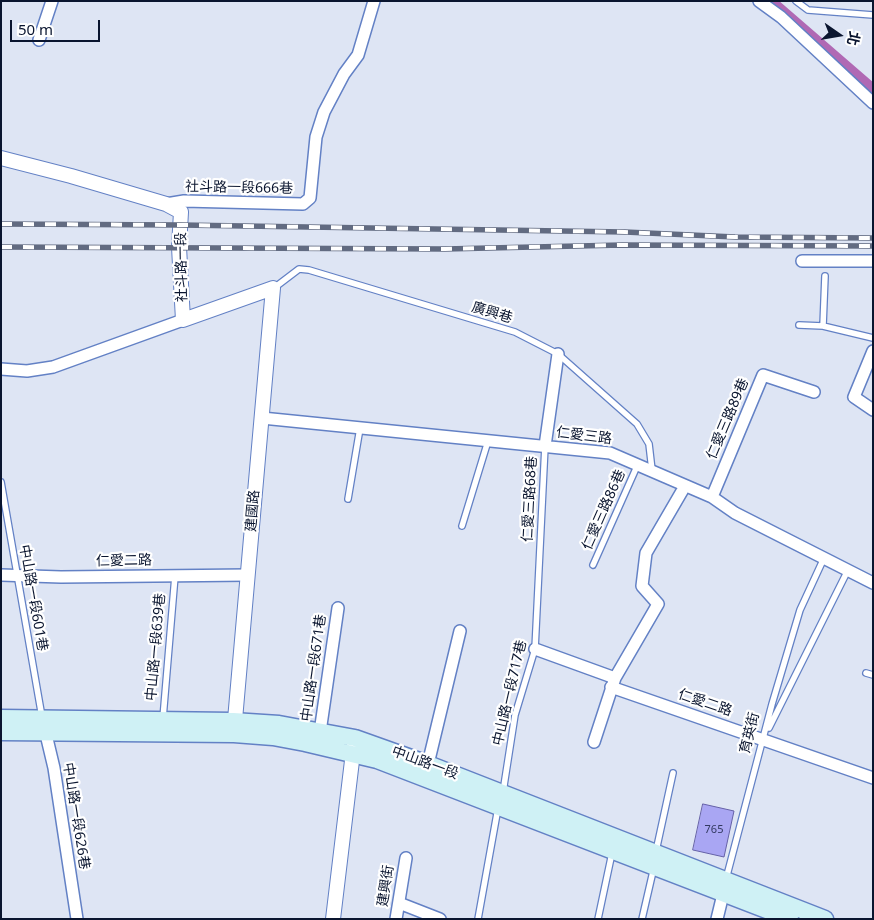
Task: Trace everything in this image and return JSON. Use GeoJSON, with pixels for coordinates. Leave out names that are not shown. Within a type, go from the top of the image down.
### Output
{"type":"FeatureCollection","features":[{"type":"Feature","properties":{"kind":"main road","name":"中山路一段"},"geometry":{"type":"LineString","coordinates":[[1,718],[44,725],[234,727],[279,724],[355,738],[428,764],[612,850],[655,859]]}},
{"type":"Feature","properties":{"kind":"main road","name":"中山路一段"},"geometry":{"type":"LineString","coordinates":[[1,732],[44,725],[162,720],[234,727],[377,760],[500,799],[725,886],[825,919]]}},
{"type":"Feature","properties":{"kind":"main road","name":"中山路一段"},"geometry":{"type":"LineString","coordinates":[[725,886],[790,919]]}},
{"type":"Feature","properties":{"kind":"street"},"geometry":{"type":"LineString","coordinates":[[39,40],[52,1]]}},
{"type":"Feature","properties":{"kind":"street","name":"社斗路一段666巷"},"geometry":{"type":"LineString","coordinates":[[166,204],[184,201],[304,204],[310,198],[316,137],[324,112],[344,74],[358,55],[374,1]]}},
{"type":"Feature","properties":{"kind":"street"},"geometry":{"type":"LineString","coordinates":[[759,1],[781,18],[873,103]]}},
{"type":"Feature","properties":{"kind":"street"},"geometry":{"type":"LineString","coordinates":[[1,158],[166,204]]}},
{"type":"Feature","properties":{"kind":"street","name":"社斗路一段"},"geometry":{"type":"LineString","coordinates":[[1,368],[27,371],[53,367],[183,320],[179,248],[181,212],[166,204]]}},
{"type":"Feature","properties":{"kind":"street"},"geometry":{"type":"LineString","coordinates":[[802,261],[873,261]]}},
{"type":"Feature","properties":{"kind":"street"},"geometry":{"type":"LineString","coordinates":[[183,320],[273,288]]}},
{"type":"Feature","properties":{"kind":"street","name":"建國路"},"geometry":{"type":"LineString","coordinates":[[234,727],[273,288]]}},
{"type":"Feature","properties":{"kind":"street"},"geometry":{"type":"LineString","coordinates":[[873,351],[854,397],[873,410]]}},
{"type":"Feature","properties":{"kind":"street"},"geometry":{"type":"LineString","coordinates":[[545,446],[558,354]]}},
{"type":"Feature","properties":{"kind":"street","name":"仁愛三路89巷"},"geometry":{"type":"LineString","coordinates":[[712,496],[763,375],[814,392]]}},
{"type":"Feature","properties":{"kind":"street","name":"仁愛三路"},"geometry":{"type":"LineString","coordinates":[[262,418],[610,453],[712,496],[734,513],[873,583]]}},
{"type":"Feature","properties":{"kind":"street"},"geometry":{"type":"LineString","coordinates":[[594,742],[613,682],[658,604],[642,586],[646,554],[685,486]]}},
{"type":"Feature","properties":{"kind":"street","name":"仁愛二路"},"geometry":{"type":"LineString","coordinates":[[1,575],[61,577],[248,575]]}},
{"type":"Feature","properties":{"kind":"street","name":"中山路一段671巷"},"geometry":{"type":"LineString","coordinates":[[320,732],[338,608]]}},
{"type":"Feature","properties":{"kind":"street"},"geometry":{"type":"LineString","coordinates":[[428,764],[460,631]]}},
{"type":"Feature","properties":{"kind":"street","name":"仁愛二路"},"geometry":{"type":"LineString","coordinates":[[535,649],[613,682],[763,739],[873,778]]}},
{"type":"Feature","properties":{"kind":"street","name":"中山路一段626巷"},"geometry":{"type":"LineString","coordinates":[[44,725],[54,768],[77,919]]}},
{"type":"Feature","properties":{"kind":"street"},"geometry":{"type":"LineString","coordinates":[[333,919],[355,738]]}},
{"type":"Feature","properties":{"kind":"street","name":"建興街"},"geometry":{"type":"LineString","coordinates":[[396,919],[406,858]]}},
{"type":"Feature","properties":{"kind":"street","name":"育英街"},"geometry":{"type":"LineString","coordinates":[[718,919],[725,886]]}},
{"type":"Feature","properties":{"kind":"street"},"geometry":{"type":"LineString","coordinates":[[399,903],[440,919]]}},
{"type":"Feature","properties":{"kind":"lane"},"geometry":{"type":"LineString","coordinates":[[796,1],[808,10],[873,15]]}},
{"type":"Feature","properties":{"kind":"lane","name":"廣興巷"},"geometry":{"type":"LineString","coordinates":[[273,288],[300,269],[309,270],[515,332],[558,354],[637,424],[648,444],[652,470]]}},
{"type":"Feature","properties":{"kind":"lane"},"geometry":{"type":"LineString","coordinates":[[824,326],[825,276]]}},
{"type":"Feature","properties":{"kind":"lane"},"geometry":{"type":"LineString","coordinates":[[799,324],[824,326],[873,338]]}},
{"type":"Feature","properties":{"kind":"lane"},"geometry":{"type":"LineString","coordinates":[[348,499],[360,428]]}},
{"type":"Feature","properties":{"kind":"lane"},"geometry":{"type":"LineString","coordinates":[[462,526],[488,440]]}},
{"type":"Feature","properties":{"kind":"lane","name":"仁愛三路68巷"},"geometry":{"type":"LineString","coordinates":[[540,553],[545,446]]}},
{"type":"Feature","properties":{"kind":"lane","name":"仁愛三路86巷"},"geometry":{"type":"LineString","coordinates":[[593,565],[638,464]]}},
{"type":"Feature","properties":{"kind":"lane","name":"中山路一段601巷"},"geometry":{"type":"LineString","coordinates":[[1,482],[44,725]]}},
{"type":"Feature","properties":{"kind":"lane","name":"中山路一段717巷"},"geometry":{"type":"LineString","coordinates":[[478,919],[515,715],[535,649],[540,553]]}},
{"type":"Feature","properties":{"kind":"lane","name":"育英街"},"geometry":{"type":"LineString","coordinates":[[725,886],[763,739],[800,610],[824,558]]}},
{"type":"Feature","properties":{"kind":"lane"},"geometry":{"type":"LineString","coordinates":[[763,739],[848,570]]}},
{"type":"Feature","properties":{"kind":"lane","name":"中山路一段639巷"},"geometry":{"type":"LineString","coordinates":[[162,720],[175,576]]}},
{"type":"Feature","properties":{"kind":"lane"},"geometry":{"type":"LineString","coordinates":[[866,673],[873,675]]}},
{"type":"Feature","properties":{"kind":"lane"},"geometry":{"type":"LineString","coordinates":[[642,919],[673,773]]}},
{"type":"Feature","properties":{"kind":"lane"},"geometry":{"type":"LineString","coordinates":[[598,919],[612,850]]}},
{"type":"Feature","properties":{"kind":"building"},"geometry":{"type":"Polygon","coordinates":[[[703,804],[734,811],[724,857],[693,850],[703,804]]]}},
{"type":"Feature","properties":{"kind":"waterway"},"geometry":{"type":"LineString","coordinates":[[770,1],[873,90]]}},
{"type":"Feature","properties":{"kind":"railway"},"geometry":{"type":"LineString","coordinates":[[1,224],[625,232],[735,237],[873,238]]}},
{"type":"Feature","properties":{"kind":"railway"},"geometry":{"type":"LineString","coordinates":[[1,247],[445,249],[622,245],[873,246]]}}]}
